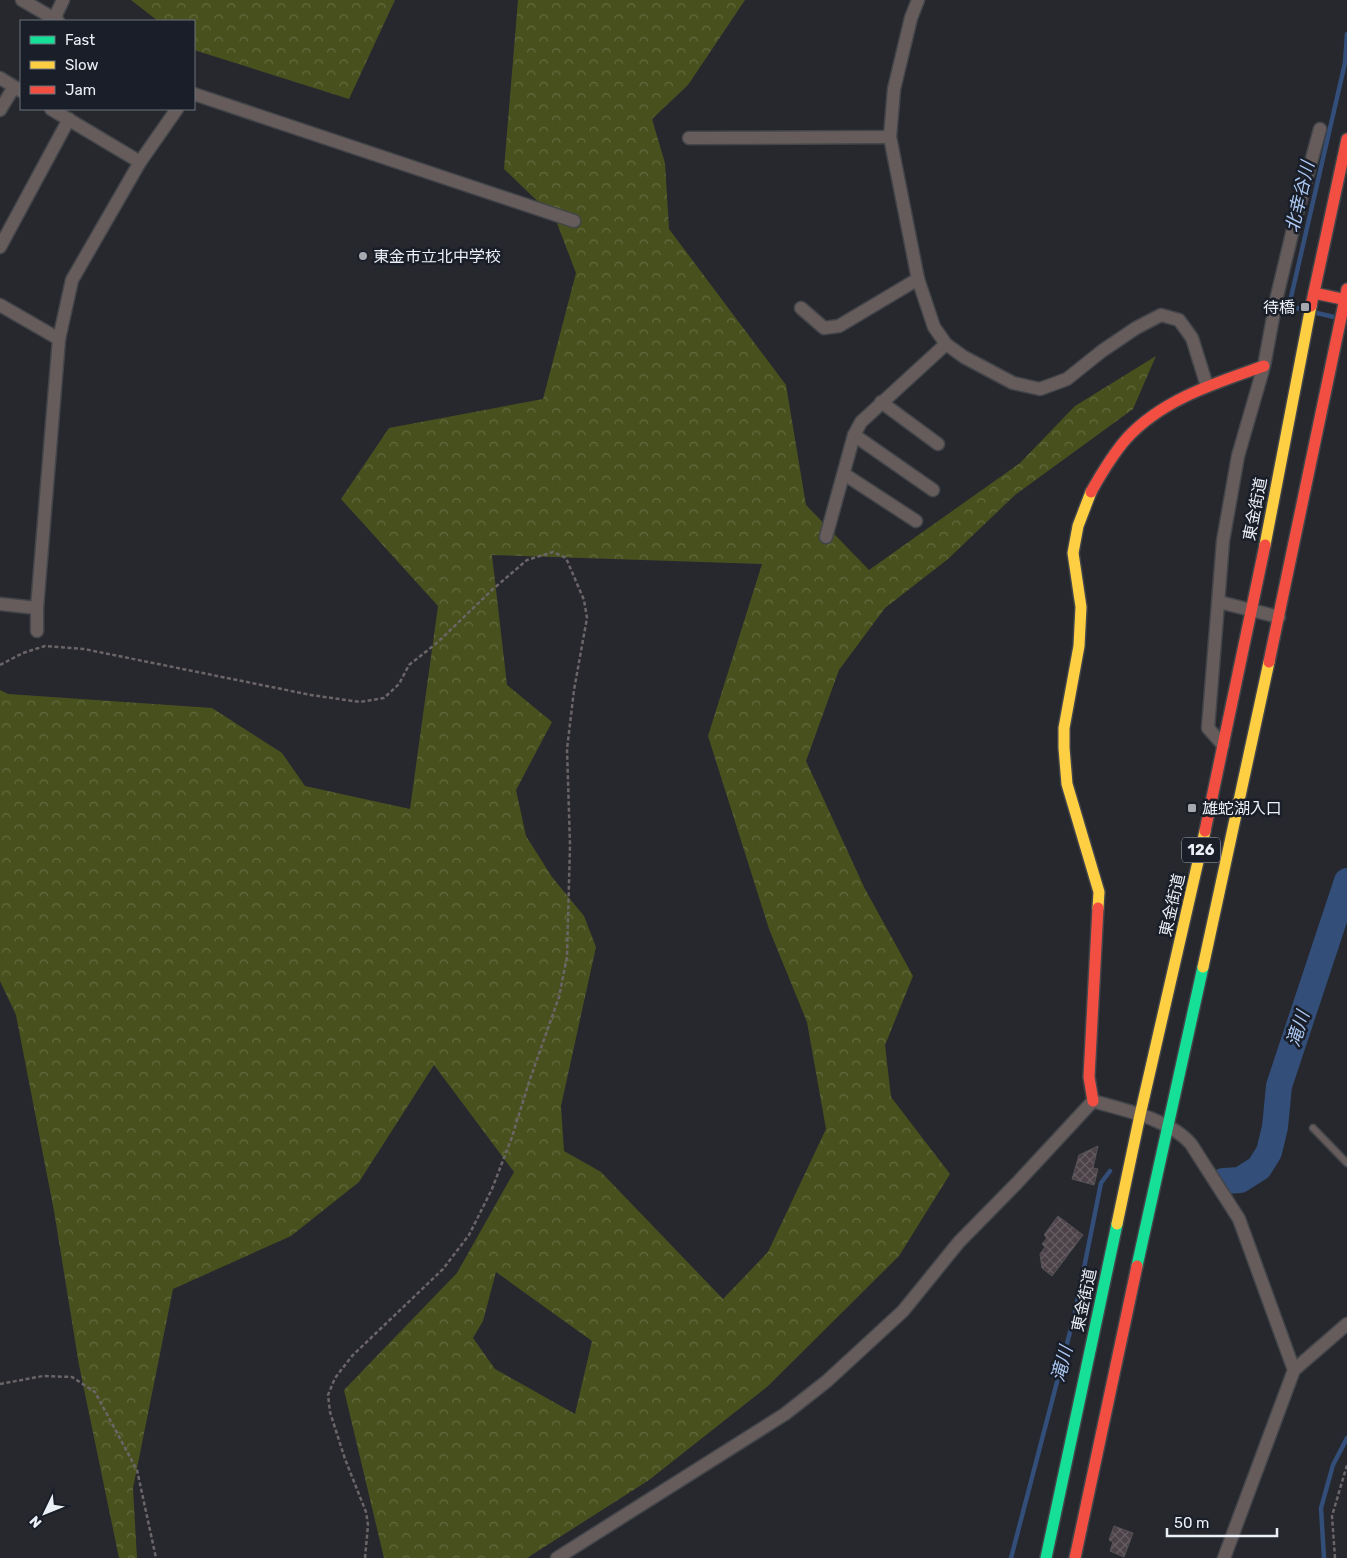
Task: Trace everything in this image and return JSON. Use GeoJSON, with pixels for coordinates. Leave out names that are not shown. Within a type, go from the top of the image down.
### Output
{"type":"FeatureCollection","features":[{"type":"Feature","properties":{"kind":"main road","name":"東金街道"},"geometry":{"type":"LineString","coordinates":[[1046,1558],[1140,1115],[1252,610],[1314,293],[1347,140]]}},
{"type":"Feature","properties":{"kind":"main road"},"geometry":{"type":"LineString","coordinates":[[1314,293],[1346,296]]}},
{"type":"Feature","properties":{"kind":"main road","name":"126"},"geometry":{"type":"LineString","coordinates":[[1075,1558],[1167,1126],[1238,811],[1346,296]]}},
{"type":"Feature","properties":{"kind":"main road"},"geometry":{"type":"LineString","coordinates":[[1093,1101],[1088,1077],[1099,892],[1067,784],[1064,748],[1064,728],[1079,646],[1081,608],[1073,553],[1078,526],[1091,491],[1127,438],[1154,415],[1186,395],[1264,366]]}},
{"type":"Feature","properties":{"kind":"street"},"geometry":{"type":"LineString","coordinates":[[22,0],[56,20],[63,0]]}},
{"type":"Feature","properties":{"kind":"street"},"geometry":{"type":"LineString","coordinates":[[918,0],[894,90],[890,137],[918,279],[934,327],[946,344],[964,357],[1013,383],[1040,389],[1067,379],[1102,351],[1136,328],[1160,315],[1179,320],[1192,338],[1207,386]]}},
{"type":"Feature","properties":{"kind":"street"},"geometry":{"type":"LineString","coordinates":[[0,78],[18,89],[0,110]]}},
{"type":"Feature","properties":{"kind":"street"},"geometry":{"type":"LineString","coordinates":[[195,94],[574,221]]}},
{"type":"Feature","properties":{"kind":"street"},"geometry":{"type":"LineString","coordinates":[[53,110],[140,162]]}},
{"type":"Feature","properties":{"kind":"street"},"geometry":{"type":"LineString","coordinates":[[37,631],[37,608],[59,339],[72,280],[140,162],[176,110]]}},
{"type":"Feature","properties":{"kind":"street"},"geometry":{"type":"LineString","coordinates":[[0,247],[68,119]]}},
{"type":"Feature","properties":{"kind":"street"},"geometry":{"type":"LineString","coordinates":[[1223,745],[1208,728],[1223,541],[1238,456],[1264,366],[1277,296],[1320,129]]}},
{"type":"Feature","properties":{"kind":"street"},"geometry":{"type":"LineString","coordinates":[[690,138],[890,137]]}},
{"type":"Feature","properties":{"kind":"street"},"geometry":{"type":"LineString","coordinates":[[801,308],[824,328],[839,326],[918,279]]}},
{"type":"Feature","properties":{"kind":"street"},"geometry":{"type":"LineString","coordinates":[[0,305],[59,339]]}},
{"type":"Feature","properties":{"kind":"street"},"geometry":{"type":"LineString","coordinates":[[826,537],[854,436],[861,422],[946,344]]}},
{"type":"Feature","properties":{"kind":"street"},"geometry":{"type":"LineString","coordinates":[[881,402],[938,444]]}},
{"type":"Feature","properties":{"kind":"street"},"geometry":{"type":"LineString","coordinates":[[854,436],[933,490]]}},
{"type":"Feature","properties":{"kind":"street"},"geometry":{"type":"LineString","coordinates":[[844,474],[916,521]]}},
{"type":"Feature","properties":{"kind":"street"},"geometry":{"type":"LineString","coordinates":[[1219,602],[1279,617]]}},
{"type":"Feature","properties":{"kind":"street"},"geometry":{"type":"LineString","coordinates":[[0,604],[37,608]]}},
{"type":"Feature","properties":{"kind":"street"},"geometry":{"type":"LineString","coordinates":[[557,1558],[785,1414],[827,1381],[903,1311],[960,1242],[1093,1101],[1140,1115],[1167,1126],[1184,1135],[1191,1144],[1238,1219],[1294,1370]]}},
{"type":"Feature","properties":{"kind":"street"},"geometry":{"type":"LineString","coordinates":[[1224,1558],[1294,1370],[1347,1324]]}},
{"type":"Feature","properties":{"kind":"lane"},"geometry":{"type":"LineString","coordinates":[[1313,1128],[1347,1163]]}},
{"type":"Feature","properties":{"kind":"path"},"geometry":{"type":"LineString","coordinates":[[0,665],[23,653],[46,646],[84,649],[360,702],[384,698],[399,684],[409,665],[438,642],[493,589],[527,560],[553,552],[566,558],[574,574],[584,600],[587,618],[574,690],[567,749],[570,845],[567,957],[559,997],[492,1189],[469,1235],[442,1269],[352,1356],[335,1378],[328,1395],[330,1412],[345,1459],[366,1512],[368,1525],[365,1558]]}},
{"type":"Feature","properties":{"kind":"path"},"geometry":{"type":"LineString","coordinates":[[0,1384],[43,1376],[72,1377],[95,1392],[136,1470],[156,1558]]}},
{"type":"Feature","properties":{"kind":"path"},"geometry":{"type":"LineString","coordinates":[[1335,1558],[1332,1516],[1347,1465]]}},
{"type":"Feature","properties":{"kind":"green space"},"geometry":{"type":"Polygon","coordinates":[[[131,0],[395,0],[349,99],[195,50],[195,20],[157,20],[131,0]]]}},
{"type":"Feature","properties":{"kind":"green space"},"geometry":{"type":"Polygon","coordinates":[[[518,0],[745,0],[688,85],[652,119],[665,163],[669,229],[786,385],[806,505],[869,570],[1020,463],[1075,406],[1156,356],[1133,409],[1015,495],[948,559],[885,608],[839,670],[806,761],[865,889],[913,976],[885,1045],[891,1097],[950,1174],[899,1256],[768,1386],[649,1480],[527,1558],[384,1558],[344,1390],[457,1273],[514,1172],[434,1065],[359,1182],[291,1236],[173,1289],[133,1488],[137,1558],[119,1558],[79,1365],[54,1211],[16,1015],[0,981],[0,690],[8,694],[212,708],[282,753],[305,786],[410,809],[438,606],[341,499],[389,428],[543,399],[576,273],[555,218],[504,169],[518,0]],[[492,555],[507,685],[552,722],[516,790],[526,836],[552,877],[584,916],[596,947],[561,1106],[564,1151],[601,1172],[723,1299],[768,1252],[826,1129],[807,1022],[769,929],[708,736],[762,564],[492,555]],[[496,1272],[483,1321],[473,1338],[495,1369],[575,1414],[592,1341],[496,1272]]]}},
{"type":"Feature","properties":{"kind":"building"},"geometry":{"type":"Polygon","coordinates":[[[1098,1146],[1093,1168],[1098,1169],[1094,1185],[1072,1179],[1079,1155],[1098,1146]]]}},
{"type":"Feature","properties":{"kind":"building"},"geometry":{"type":"Polygon","coordinates":[[[1058,1216],[1083,1235],[1052,1276],[1042,1268],[1040,1254],[1045,1247],[1042,1244],[1047,1238],[1044,1235],[1058,1216]]]}},
{"type":"Feature","properties":{"kind":"building"},"geometry":{"type":"Polygon","coordinates":[[[1114,1526],[1133,1533],[1124,1557],[1110,1551],[1113,1542],[1109,1540],[1114,1526]]]}},
{"type":"Feature","properties":{"kind":"waterway","name":"北幸谷川"},"geometry":{"type":"LineString","coordinates":[[1304,310],[1289,306],[1345,63],[1347,34]]}},
{"type":"Feature","properties":{"kind":"waterway","name":"北幸谷川"},"geometry":{"type":"LineString","coordinates":[[1317,313],[1334,317]]}},
{"type":"Feature","properties":{"kind":"waterway","name":"滝川"},"geometry":{"type":"LineString","coordinates":[[1223,1181],[1240,1180],[1259,1168],[1269,1152],[1275,1127],[1279,1086],[1347,881]]}},
{"type":"Feature","properties":{"kind":"waterway","name":"滝川"},"geometry":{"type":"LineString","coordinates":[[1011,1558],[1075,1313],[1101,1183],[1110,1171]]}},
{"type":"Feature","properties":{"kind":"waterway"},"geometry":{"type":"LineString","coordinates":[[1324,1558],[1321,1508],[1333,1465],[1347,1438]]}},
{"type":"Feature","properties":{"kind":"traffic: fast"},"geometry":{"type":"LineString","coordinates":[[1137,1266],[1203,967]]}},
{"type":"Feature","properties":{"kind":"traffic: fast"},"geometry":{"type":"LineString","coordinates":[[1046,1558],[1117,1224]]}},
{"type":"Feature","properties":{"kind":"traffic: slow"},"geometry":{"type":"LineString","coordinates":[[1265,545],[1311,306]]}},
{"type":"Feature","properties":{"kind":"traffic: slow"},"geometry":{"type":"LineString","coordinates":[[1091,492],[1078,526],[1073,553],[1081,607],[1079,646],[1064,728],[1064,748],[1067,784],[1099,892],[1098,908]]}},
{"type":"Feature","properties":{"kind":"traffic: slow"},"geometry":{"type":"LineString","coordinates":[[1203,967],[1269,662]]}},
{"type":"Feature","properties":{"kind":"traffic: slow"},"geometry":{"type":"LineString","coordinates":[[1117,1224],[1205,831]]}},
{"type":"Feature","properties":{"kind":"traffic: jam"},"geometry":{"type":"LineString","coordinates":[[1311,306],[1347,139]]}},
{"type":"Feature","properties":{"kind":"traffic: jam"},"geometry":{"type":"LineString","coordinates":[[1269,662],[1347,289]]}},
{"type":"Feature","properties":{"kind":"traffic: jam"},"geometry":{"type":"LineString","coordinates":[[1314,293],[1347,300]]}},
{"type":"Feature","properties":{"kind":"traffic: jam"},"geometry":{"type":"LineString","coordinates":[[1091,492],[1122,444],[1141,424],[1191,394],[1264,366]]}},
{"type":"Feature","properties":{"kind":"traffic: jam"},"geometry":{"type":"LineString","coordinates":[[1205,831],[1265,545]]}},
{"type":"Feature","properties":{"kind":"traffic: jam"},"geometry":{"type":"LineString","coordinates":[[1093,1101],[1089,1077],[1098,908]]}},
{"type":"Feature","properties":{"kind":"traffic: jam"},"geometry":{"type":"LineString","coordinates":[[1075,1558],[1137,1266]]}},
{"type":"Feature","properties":{"kind":"place","name":"東金市立北中学校"},"geometry":{"type":"Point","coordinates":[363,256]}},
{"type":"Feature","properties":{"kind":"place","name":"待橋"},"geometry":{"type":"Point","coordinates":[1305,307]}},
{"type":"Feature","properties":{"kind":"place","name":"雄蛇湖入口"},"geometry":{"type":"Point","coordinates":[1192,808]}}]}
